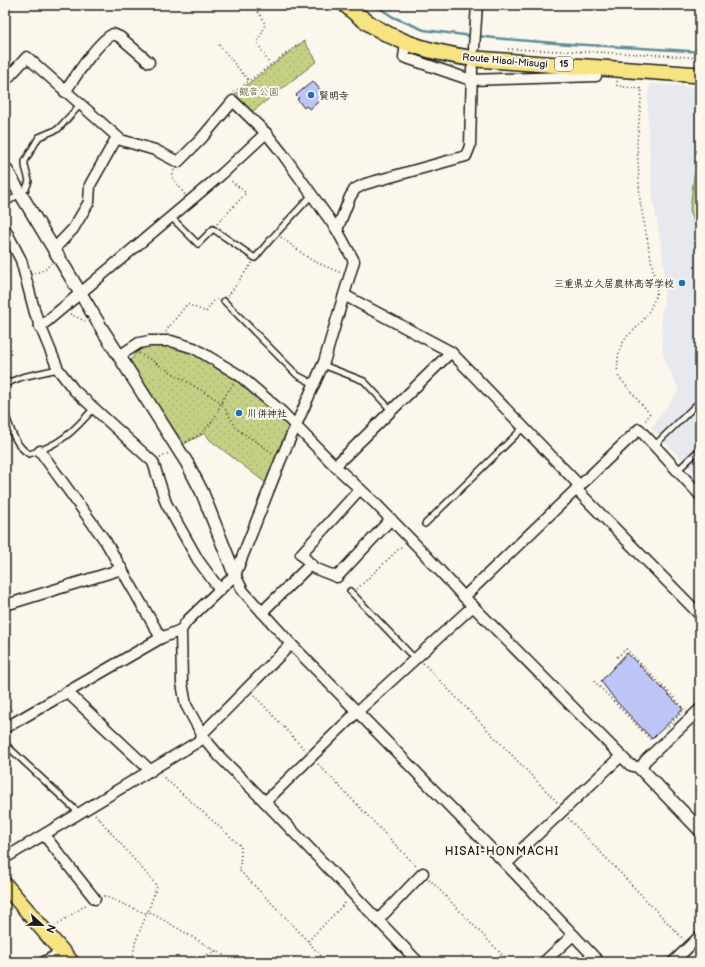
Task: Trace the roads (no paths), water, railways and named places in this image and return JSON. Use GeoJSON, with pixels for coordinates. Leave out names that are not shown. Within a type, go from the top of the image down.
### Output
{"type":"FeatureCollection","features":[{"type":"Feature","properties":{"kind":"main road","name":"Route Hisai-Misugi"},"geometry":{"type":"LineString","coordinates":[[346,5],[378,29],[406,43],[444,54],[476,58],[599,66],[700,75]]}},
{"type":"Feature","properties":{"kind":"main road"},"geometry":{"type":"LineString","coordinates":[[5,884],[66,957]]}},
{"type":"Feature","properties":{"kind":"street"},"geometry":{"type":"LineString","coordinates":[[475,41],[476,5]]}},
{"type":"Feature","properties":{"kind":"street"},"geometry":{"type":"LineString","coordinates":[[65,92],[99,46],[107,37],[113,34],[120,37],[150,62]]}},
{"type":"Feature","properties":{"kind":"street"},"geometry":{"type":"LineString","coordinates":[[406,43],[404,57],[471,80],[596,76],[599,66]]}},
{"type":"Feature","properties":{"kind":"street"},"geometry":{"type":"LineString","coordinates":[[5,81],[27,57],[121,140],[161,153],[178,162],[201,139],[233,101],[266,133],[282,154],[337,230],[354,261],[322,365],[281,459],[235,575],[187,621],[181,630],[182,683],[186,705],[203,736],[220,757],[418,962]]}},
{"type":"Feature","properties":{"kind":"street"},"geometry":{"type":"LineString","coordinates":[[337,230],[350,197],[355,189],[365,184],[466,156],[470,146],[472,69]]}},
{"type":"Feature","properties":{"kind":"street"},"geometry":{"type":"LineString","coordinates":[[40,327],[222,174],[266,133]]}},
{"type":"Feature","properties":{"kind":"street"},"geometry":{"type":"LineString","coordinates":[[56,252],[73,229],[89,202],[90,185],[117,137]]}},
{"type":"Feature","properties":{"kind":"street"},"geometry":{"type":"LineString","coordinates":[[5,168],[80,294],[193,474],[202,492],[235,575],[243,591],[291,644],[506,864],[599,962]]}},
{"type":"Feature","properties":{"kind":"street"},"geometry":{"type":"LineString","coordinates":[[5,229],[20,260],[35,313],[58,369],[68,383],[153,462],[166,503],[198,560],[220,590]]}},
{"type":"Feature","properties":{"kind":"street"},"geometry":{"type":"LineString","coordinates":[[344,295],[451,352],[700,615]]}},
{"type":"Feature","properties":{"kind":"street"},"geometry":{"type":"LineString","coordinates":[[119,356],[132,349],[139,343],[149,340],[163,340],[194,348],[239,375],[296,426],[334,466],[391,519],[464,597],[621,756],[630,765],[640,768],[700,830]]}},
{"type":"Feature","properties":{"kind":"street"},"geometry":{"type":"LineString","coordinates":[[334,466],[451,352]]}},
{"type":"Feature","properties":{"kind":"street"},"geometry":{"type":"LineString","coordinates":[[464,597],[639,429],[700,495]]}},
{"type":"Feature","properties":{"kind":"street"},"geometry":{"type":"LineString","coordinates":[[40,451],[106,542],[160,638]]}},
{"type":"Feature","properties":{"kind":"street"},"geometry":{"type":"LineString","coordinates":[[360,489],[301,554],[314,568],[337,576],[391,519]]}},
{"type":"Feature","properties":{"kind":"street"},"geometry":{"type":"LineString","coordinates":[[262,612],[311,564]]}},
{"type":"Feature","properties":{"kind":"street"},"geometry":{"type":"LineString","coordinates":[[5,604],[55,591],[122,569]]}},
{"type":"Feature","properties":{"kind":"street"},"geometry":{"type":"LineString","coordinates":[[265,802],[358,712],[473,606]]}},
{"type":"Feature","properties":{"kind":"street"},"geometry":{"type":"LineString","coordinates":[[5,728],[160,638],[181,630]]}},
{"type":"Feature","properties":{"kind":"street"},"geometry":{"type":"LineString","coordinates":[[5,858],[152,770],[203,736],[247,688],[291,644]]}},
{"type":"Feature","properties":{"kind":"street"},"geometry":{"type":"LineString","coordinates":[[67,692],[152,770]]}},
{"type":"Feature","properties":{"kind":"street"},"geometry":{"type":"LineString","coordinates":[[640,768],[688,713],[700,709]]}},
{"type":"Feature","properties":{"kind":"street"},"geometry":{"type":"LineString","coordinates":[[506,864],[621,756]]}},
{"type":"Feature","properties":{"kind":"street"},"geometry":{"type":"LineString","coordinates":[[44,835],[95,899]]}},
{"type":"Feature","properties":{"kind":"street"},"geometry":{"type":"LineString","coordinates":[[378,920],[423,873]]}},
{"type":"Feature","properties":{"kind":"street"},"geometry":{"type":"LineString","coordinates":[[544,962],[573,935]]}},
{"type":"Feature","properties":{"kind":"street"},"geometry":{"type":"LineString","coordinates":[[672,962],[700,936]]}},
{"type":"Feature","properties":{"kind":"street"},"geometry":{"type":"LineString","coordinates":[[44,962],[66,957]]}},
{"type":"Feature","properties":{"kind":"lane"},"geometry":{"type":"LineString","coordinates":[[5,204],[26,189],[29,181],[25,161],[39,137],[58,129],[80,105]]}},
{"type":"Feature","properties":{"kind":"lane"},"geometry":{"type":"LineString","coordinates":[[171,217],[198,244],[213,229],[255,258],[311,196]]}},
{"type":"Feature","properties":{"kind":"lane"},"geometry":{"type":"LineString","coordinates":[[224,301],[297,375],[314,384]]}},
{"type":"Feature","properties":{"kind":"lane"},"geometry":{"type":"LineString","coordinates":[[322,365],[364,382],[392,411]]}},
{"type":"Feature","properties":{"kind":"lane"},"geometry":{"type":"LineString","coordinates":[[5,384],[22,377],[58,369]]}},
{"type":"Feature","properties":{"kind":"lane"},"geometry":{"type":"LineString","coordinates":[[654,446],[700,401]]}},
{"type":"Feature","properties":{"kind":"lane"},"geometry":{"type":"LineString","coordinates":[[5,413],[14,435],[24,451],[29,454],[40,451],[65,438],[94,408]]}},
{"type":"Feature","properties":{"kind":"lane"},"geometry":{"type":"LineString","coordinates":[[425,524],[523,428]]}},
{"type":"Feature","properties":{"kind":"lane"},"geometry":{"type":"LineString","coordinates":[[677,471],[700,449]]}},
{"type":"Feature","properties":{"kind":"lane"},"geometry":{"type":"LineString","coordinates":[[352,592],[417,658]]}},
{"type":"Feature","properties":{"kind":"lane"},"geometry":{"type":"LineString","coordinates":[[5,744],[80,814]]}},
{"type":"Feature","properties":{"kind":"waterway"},"geometry":{"type":"LineString","coordinates":[[375,5],[393,17],[424,30],[472,36]]}},
{"type":"Feature","properties":{"kind":"waterway"},"geometry":{"type":"LineString","coordinates":[[477,36],[700,52]]}},
{"type":"Feature","properties":{"kind":"place","name":"賢明寺"},"geometry":{"type":"Point","coordinates":[311,95]}},
{"type":"Feature","properties":{"kind":"place","name":"三重県立久居農林高等学校"},"geometry":{"type":"Point","coordinates":[682,283]}},
{"type":"Feature","properties":{"kind":"place","name":"川併神社"},"geometry":{"type":"Point","coordinates":[239,413]}},
{"type":"Feature","properties":{"kind":"district","name":"HISAI-HONMACHI"},"geometry":{"type":"Point","coordinates":[502,851]}},
{"type":"Feature","properties":{"kind":"park label","name":"観音公園"},"geometry":{"type":"Point","coordinates":[259,91]}}]}
